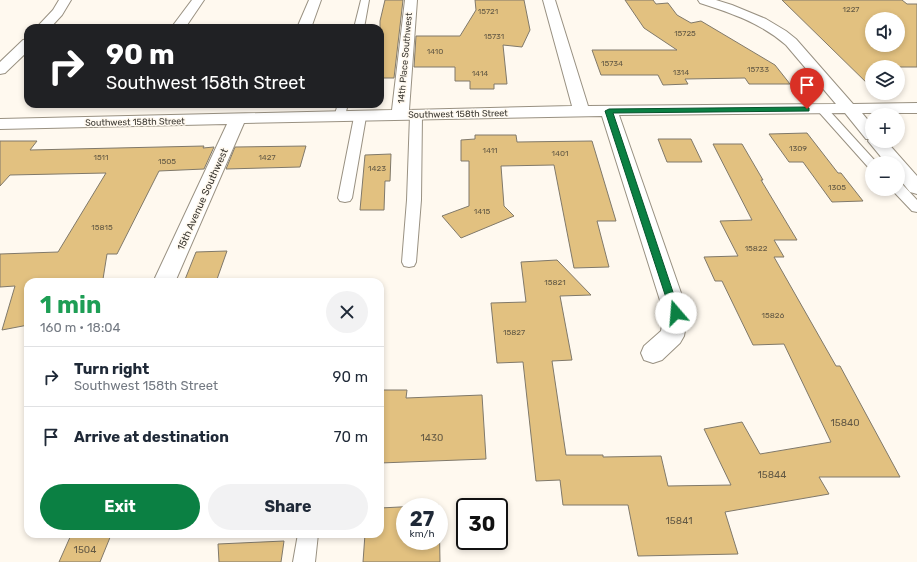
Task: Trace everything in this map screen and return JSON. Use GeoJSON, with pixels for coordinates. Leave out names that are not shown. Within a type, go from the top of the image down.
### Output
{"type":"FeatureCollection","features":[{"type":"Feature","properties":{"kind":"street"},"geometry":{"type":"LineString","coordinates":[[47,24],[58,12],[65,0]]}},
{"type":"Feature","properties":{"kind":"street"},"geometry":{"type":"LineString","coordinates":[[181,24],[198,0]]}},
{"type":"Feature","properties":{"kind":"street"},"geometry":{"type":"LineString","coordinates":[[305,24],[314,0]]}},
{"type":"Feature","properties":{"kind":"street","name":"14th Place Southwest"},"geometry":{"type":"LineString","coordinates":[[400,116],[410,0]]}},
{"type":"Feature","properties":{"kind":"street"},"geometry":{"type":"LineString","coordinates":[[548,0],[581,111]]}},
{"type":"Feature","properties":{"kind":"street"},"geometry":{"type":"LineString","coordinates":[[704,0],[746,14],[782,34],[791,42],[865,127]]}},
{"type":"Feature","properties":{"kind":"street"},"geometry":{"type":"LineString","coordinates":[[0,70],[24,47]]}},
{"type":"Feature","properties":{"kind":"street"},"geometry":{"type":"LineString","coordinates":[[110,122],[120,108]]}},
{"type":"Feature","properties":{"kind":"street"},"geometry":{"type":"LineString","coordinates":[[268,119],[272,108]]}},
{"type":"Feature","properties":{"kind":"street","name":"Southwest 158th Street"},"geometry":{"type":"LineString","coordinates":[[0,124],[268,119],[342,111],[360,117],[581,111],[917,108]]}},
{"type":"Feature","properties":{"kind":"street"},"geometry":{"type":"LineString","coordinates":[[609,111],[676,313],[672,336],[653,353]]}},
{"type":"Feature","properties":{"kind":"street","name":"15th Avenue Southwest"},"geometry":{"type":"LineString","coordinates":[[166,278],[237,120]]}},
{"type":"Feature","properties":{"kind":"street"},"geometry":{"type":"LineString","coordinates":[[883,148],[890,156]]}},
{"type":"Feature","properties":{"kind":"street"},"geometry":{"type":"LineString","coordinates":[[905,174],[917,188]]}},
{"type":"Feature","properties":{"kind":"lane"},"geometry":{"type":"LineString","coordinates":[[360,24],[365,0]]}},
{"type":"Feature","properties":{"kind":"lane"},"geometry":{"type":"LineString","coordinates":[[822,109],[865,156]]}},
{"type":"Feature","properties":{"kind":"lane"},"geometry":{"type":"LineString","coordinates":[[409,262],[414,200],[416,115]]}},
{"type":"Feature","properties":{"kind":"lane"},"geometry":{"type":"LineString","coordinates":[[344,198],[360,117]]}},
{"type":"Feature","properties":{"kind":"lane"},"geometry":{"type":"LineString","coordinates":[[905,195],[917,208]]}},
{"type":"Feature","properties":{"kind":"lane"},"geometry":{"type":"LineString","coordinates":[[304,562],[307,538]]}},
{"type":"Feature","properties":{"kind":"building"},"geometry":{"type":"Polygon","coordinates":[[[385,0],[403,0],[394,78],[384,78],[384,24],[380,24],[385,0]]]}},
{"type":"Feature","properties":{"kind":"building"},"geometry":{"type":"Polygon","coordinates":[[[475,0],[524,0],[530,30],[522,47],[503,45],[507,84],[494,84],[494,89],[470,89],[470,81],[455,81],[455,67],[414,67],[416,36],[460,36],[476,10],[475,0]]]}},
{"type":"Feature","properties":{"kind":"building"},"geometry":{"type":"Polygon","coordinates":[[[625,0],[653,0],[656,4],[668,3],[677,15],[691,23],[701,21],[775,65],[790,84],[749,84],[745,78],[685,79],[688,84],[663,85],[658,75],[601,75],[592,50],[677,50],[644,28],[625,0]]]}},
{"type":"Feature","properties":{"kind":"building"},"geometry":{"type":"Polygon","coordinates":[[[782,0],[902,0],[907,4],[917,4],[917,67],[905,67],[905,60],[865,60],[865,81],[782,0]]]}},
{"type":"Feature","properties":{"kind":"building"},"geometry":{"type":"Polygon","coordinates":[[[807,133],[838,173],[841,173],[863,201],[832,202],[803,162],[789,162],[769,134],[807,133]]]}},
{"type":"Feature","properties":{"kind":"building"},"geometry":{"type":"Polygon","coordinates":[[[475,135],[516,135],[517,142],[592,141],[616,221],[597,221],[609,267],[574,268],[554,165],[501,166],[504,206],[514,216],[461,238],[442,216],[469,206],[469,161],[461,161],[461,140],[475,139],[475,135]]]}},
{"type":"Feature","properties":{"kind":"building"},"geometry":{"type":"Polygon","coordinates":[[[658,139],[691,139],[702,162],[667,162],[658,139]]]}},
{"type":"Feature","properties":{"kind":"building"},"geometry":{"type":"Polygon","coordinates":[[[0,141],[37,141],[30,150],[214,147],[204,169],[159,171],[117,254],[107,254],[103,278],[24,278],[24,326],[2,330],[15,286],[0,287],[0,254],[58,252],[106,173],[10,175],[0,186],[0,141]]]}},
{"type":"Feature","properties":{"kind":"building"},"geometry":{"type":"Polygon","coordinates":[[[713,144],[742,144],[763,180],[761,180],[797,240],[774,240],[784,257],[774,257],[836,366],[840,366],[900,477],[819,477],[829,494],[725,512],[738,554],[638,556],[628,505],[563,505],[560,480],[536,481],[523,362],[497,363],[491,303],[526,302],[521,262],[557,260],[591,295],[560,296],[572,360],[552,361],[566,455],[603,455],[603,457],[661,456],[668,486],[731,485],[704,429],[742,422],[760,454],[831,442],[784,344],[753,345],[722,281],[715,281],[704,257],[738,256],[720,221],[752,220],[713,144]]]}},
{"type":"Feature","properties":{"kind":"building"},"geometry":{"type":"Polygon","coordinates":[[[306,146],[300,167],[226,169],[235,147],[306,146]]]}},
{"type":"Feature","properties":{"kind":"building"},"geometry":{"type":"Polygon","coordinates":[[[391,154],[390,181],[385,181],[384,210],[360,210],[365,155],[391,154]]]}},
{"type":"Feature","properties":{"kind":"building"},"geometry":{"type":"Polygon","coordinates":[[[227,251],[217,278],[186,278],[196,252],[227,251]]]}},
{"type":"Feature","properties":{"kind":"building"},"geometry":{"type":"Polygon","coordinates":[[[384,390],[407,390],[406,398],[482,395],[486,459],[384,463],[384,390]]]}},
{"type":"Feature","properties":{"kind":"building"},"geometry":{"type":"Polygon","coordinates":[[[396,507],[396,550],[440,550],[440,562],[363,562],[365,538],[384,538],[384,508],[396,507]]]}},
{"type":"Feature","properties":{"kind":"building"},"geometry":{"type":"Polygon","coordinates":[[[70,538],[110,538],[100,562],[59,562],[70,538]]]}},
{"type":"Feature","properties":{"kind":"building"},"geometry":{"type":"Polygon","coordinates":[[[284,541],[281,562],[219,562],[218,544],[284,541]]]}},
{"type":"Feature","properties":{"kind":"route"},"geometry":{"type":"LineString","coordinates":[[676,313],[609,111],[807,109]]}}]}
